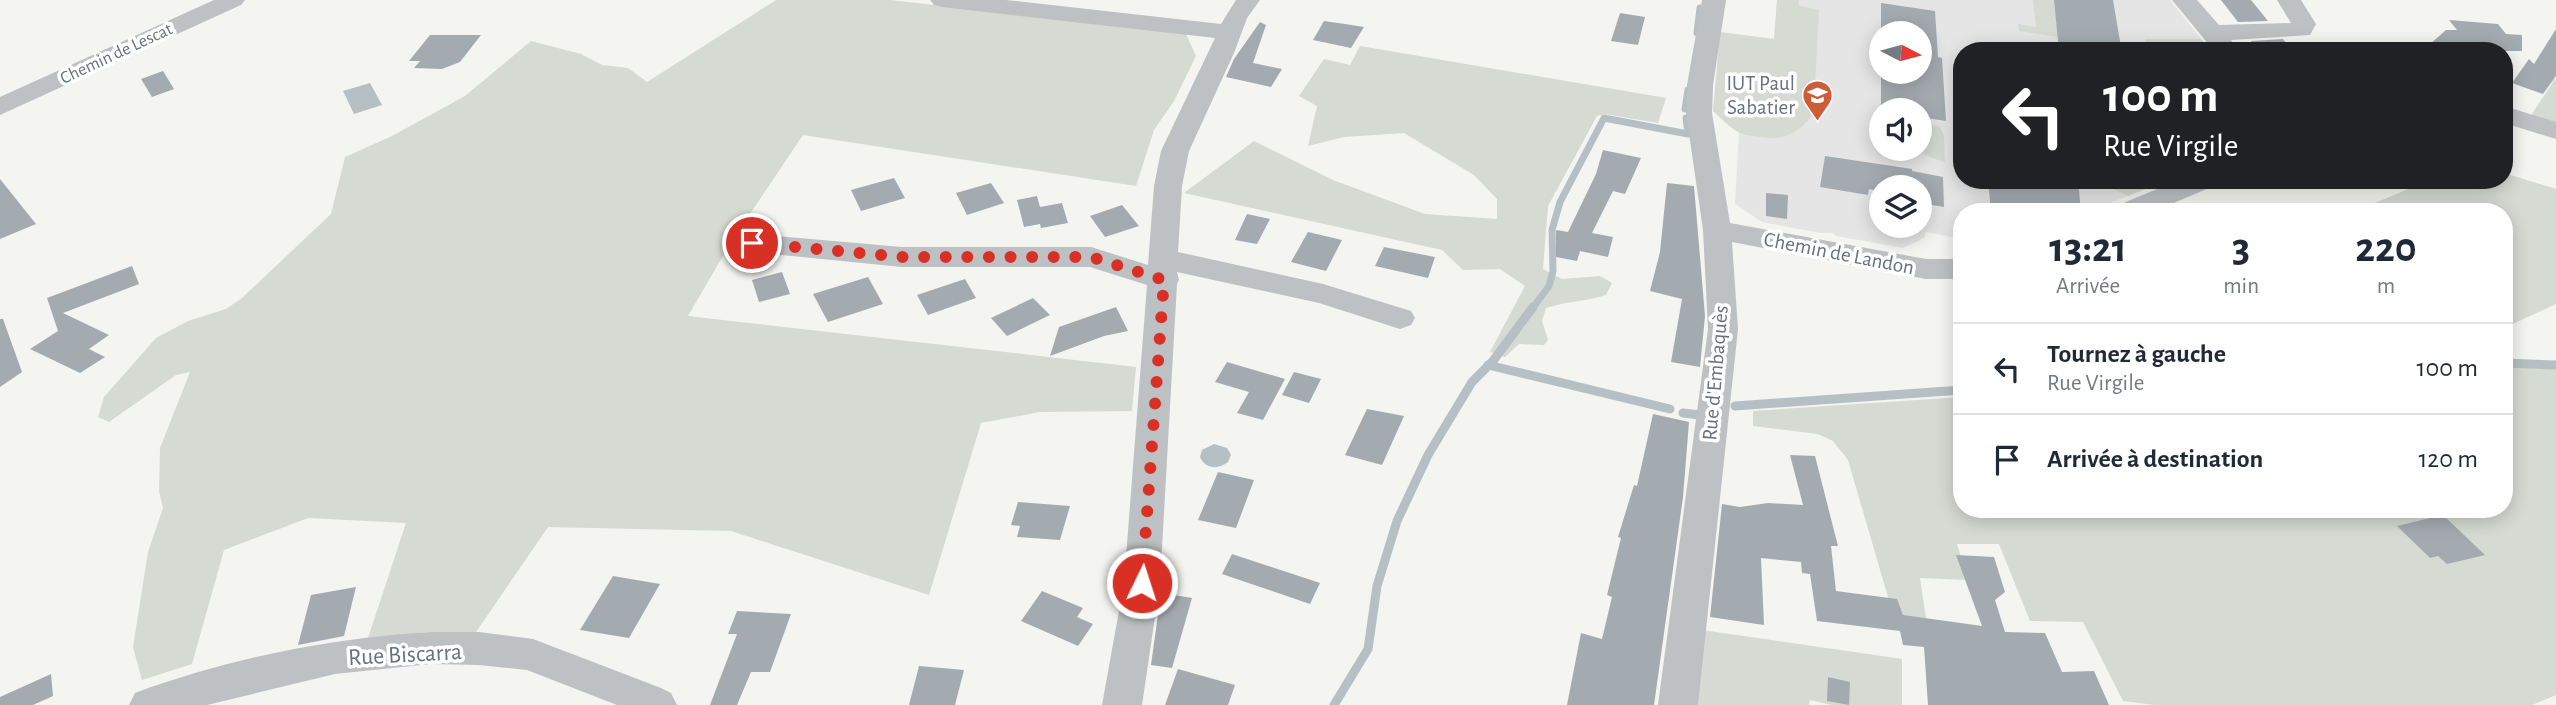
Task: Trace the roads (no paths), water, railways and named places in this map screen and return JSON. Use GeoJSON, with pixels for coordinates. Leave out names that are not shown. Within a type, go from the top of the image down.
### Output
{"type":"FeatureCollection","features":[{"type":"Feature","properties":{"kind":"street","name":"Chemin de Lescat"},"geometry":{"type":"LineString","coordinates":[[0,107],[233,0]]}},
{"type":"Feature","properties":{"kind":"street"},"geometry":{"type":"LineString","coordinates":[[942,0],[1230,32]]}},
{"type":"Feature","properties":{"kind":"street"},"geometry":{"type":"LineString","coordinates":[[1122,705],[1142,583],[1168,186],[1175,151],[1230,32],[1248,0]]}},
{"type":"Feature","properties":{"kind":"street","name":"Rue d'Embaquès"},"geometry":{"type":"LineString","coordinates":[[1678,705],[1723,329],[1717,230],[1699,113],[1700,85],[1714,0]]}},
{"type":"Feature","properties":{"kind":"street"},"geometry":{"type":"LineString","coordinates":[[2184,0],[2220,42],[2301,30],[2304,24],[2289,0]]}},
{"type":"Feature","properties":{"kind":"street"},"geometry":{"type":"LineString","coordinates":[[2513,117],[2556,131]]}},
{"type":"Feature","properties":{"kind":"street"},"geometry":{"type":"LineString","coordinates":[[2148,203],[2182,189]]}},
{"type":"Feature","properties":{"kind":"street","name":"Chemin de Landon"},"geometry":{"type":"LineString","coordinates":[[1717,230],[1926,269],[1953,269]]}},
{"type":"Feature","properties":{"kind":"street"},"geometry":{"type":"LineString","coordinates":[[752,243],[902,257],[1091,257],[1323,294],[1400,318]]}},
{"type":"Feature","properties":{"kind":"street","name":"Rue Biscarra"},"geometry":{"type":"LineString","coordinates":[[149,705],[210,686],[323,660],[400,649],[447,648],[530,654],[657,705]]}},
{"type":"Feature","properties":{"kind":"waterway"},"geometry":{"type":"LineString","coordinates":[[1697,33],[1700,8]]}},
{"type":"Feature","properties":{"kind":"waterway"},"geometry":{"type":"LineString","coordinates":[[1685,109],[1688,90]]}},
{"type":"Feature","properties":{"kind":"waterway"},"geometry":{"type":"LineString","coordinates":[[1532,309],[1549,286],[1553,271],[1552,230],[1560,202],[1604,118],[1688,134],[1686,118]]}},
{"type":"Feature","properties":{"kind":"waterway"},"geometry":{"type":"LineString","coordinates":[[1489,365],[1533,307]]}},
{"type":"Feature","properties":{"kind":"waterway"},"geometry":{"type":"LineString","coordinates":[[2513,363],[2556,365]]}},
{"type":"Feature","properties":{"kind":"waterway"},"geometry":{"type":"LineString","coordinates":[[1334,705],[1368,649],[1377,586],[1397,521],[1428,455],[1472,382],[1489,365]]}},
{"type":"Feature","properties":{"kind":"waterway"},"geometry":{"type":"LineString","coordinates":[[1489,365],[1670,409]]}},
{"type":"Feature","properties":{"kind":"waterway"},"geometry":{"type":"LineString","coordinates":[[1735,406],[1953,391]]}},
{"type":"Feature","properties":{"kind":"waterway"},"geometry":{"type":"LineString","coordinates":[[1683,413],[1700,415]]}},
{"type":"Feature","properties":{"kind":"place","name":"IUT Paul Sabatier"},"geometry":{"type":"Point","coordinates":[1818,122]}}]}
